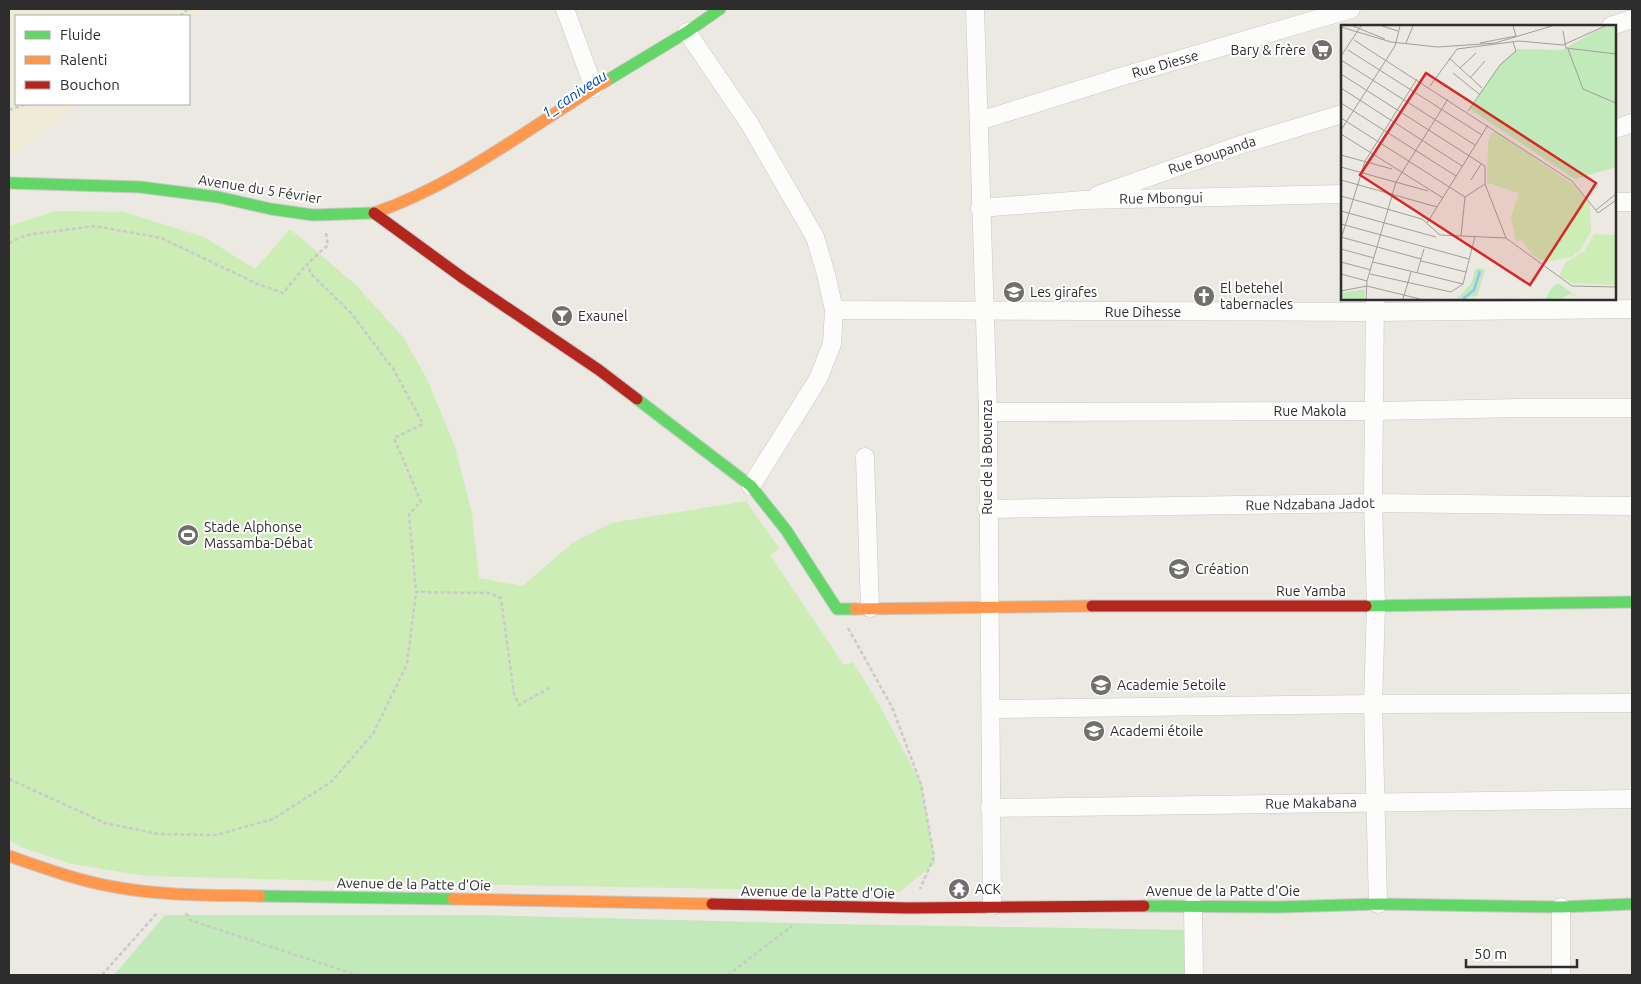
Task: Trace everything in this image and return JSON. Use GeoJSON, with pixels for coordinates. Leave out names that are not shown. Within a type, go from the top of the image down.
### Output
{"type":"FeatureCollection","features":[{"type":"Feature","properties":{"kind":"street"},"geometry":{"type":"LineString","coordinates":[[566,9],[594,88]]}},
{"type":"Feature","properties":{"kind":"street","name":"Avenue du 5 Février"},"geometry":{"type":"LineString","coordinates":[[9,182],[140,187],[218,197],[312,215],[374,213],[415,197],[445,182],[687,32],[720,9]]}},
{"type":"Feature","properties":{"kind":"street","name":"Rue de la Bouenza"},"geometry":{"type":"LineString","coordinates":[[975,9],[988,412],[992,709],[990,808],[992,906]]}},
{"type":"Feature","properties":{"kind":"street","name":"Rue Diesse"},"geometry":{"type":"LineString","coordinates":[[979,121],[1120,77],[1343,14]]}},
{"type":"Feature","properties":{"kind":"street"},"geometry":{"type":"LineString","coordinates":[[1615,25],[1632,19]]}},
{"type":"Feature","properties":{"kind":"street"},"geometry":{"type":"LineString","coordinates":[[687,32],[749,123],[815,237],[834,310],[832,344],[818,379],[751,486]]}},
{"type":"Feature","properties":{"kind":"street","name":"Rue Boupanda"},"geometry":{"type":"LineString","coordinates":[[1084,200],[1240,144],[1341,114]]}},
{"type":"Feature","properties":{"kind":"street"},"geometry":{"type":"LineString","coordinates":[[1616,129],[1632,123]]}},
{"type":"Feature","properties":{"kind":"street","name":"Rue Mbongui"},"geometry":{"type":"LineString","coordinates":[[980,208],[1084,200],[1341,194]]}},
{"type":"Feature","properties":{"kind":"street"},"geometry":{"type":"LineString","coordinates":[[1616,202],[1632,202]]}},
{"type":"Feature","properties":{"kind":"street"},"geometry":{"type":"LineString","coordinates":[[374,213],[463,278],[599,370],[751,486],[786,530],[837,609]]}},
{"type":"Feature","properties":{"kind":"street"},"geometry":{"type":"LineString","coordinates":[[1375,305],[1373,503],[1376,606],[1374,704],[1378,904]]}},
{"type":"Feature","properties":{"kind":"street","name":"Rue Dihesse"},"geometry":{"type":"LineString","coordinates":[[834,310],[985,311],[1375,305],[1632,309]]}},
{"type":"Feature","properties":{"kind":"street","name":"Rue Makola"},"geometry":{"type":"LineString","coordinates":[[988,412],[1632,408]]}},
{"type":"Feature","properties":{"kind":"street"},"geometry":{"type":"LineString","coordinates":[[865,457],[870,608]]}},
{"type":"Feature","properties":{"kind":"street","name":"Rue Ndzabana Jadot"},"geometry":{"type":"LineString","coordinates":[[988,509],[1373,503],[1632,506]]}},
{"type":"Feature","properties":{"kind":"street","name":"Rue Yamba"},"geometry":{"type":"LineString","coordinates":[[837,609],[990,606],[1376,606],[1632,602]]}},
{"type":"Feature","properties":{"kind":"street"},"geometry":{"type":"LineString","coordinates":[[992,709],[1632,703]]}},
{"type":"Feature","properties":{"kind":"street","name":"Rue Makabana"},"geometry":{"type":"LineString","coordinates":[[990,808],[1632,799]]}},
{"type":"Feature","properties":{"kind":"street","name":"Avenue de la Patte d'Oie"},"geometry":{"type":"LineString","coordinates":[[9,856],[50,871],[114,887],[174,894],[909,908],[1193,905],[1281,907],[1378,904],[1561,907],[1632,904]]}},
{"type":"Feature","properties":{"kind":"street"},"geometry":{"type":"LineString","coordinates":[[1193,905],[1194,975]]}},
{"type":"Feature","properties":{"kind":"street"},"geometry":{"type":"LineString","coordinates":[[1561,907],[1561,975]]}},
{"type":"Feature","properties":{"kind":"path"},"geometry":{"type":"LineString","coordinates":[[9,110],[24,105]]}},
{"type":"Feature","properties":{"kind":"path"},"geometry":{"type":"LineString","coordinates":[[9,242],[26,235],[95,226],[161,238],[258,284],[283,293],[307,264],[328,245],[324,214]]}},
{"type":"Feature","properties":{"kind":"path"},"geometry":{"type":"LineString","coordinates":[[9,779],[105,823],[158,834],[216,835],[273,819],[331,782],[373,734],[407,664],[416,592],[409,514],[422,502],[394,438],[423,424],[394,370],[351,313],[311,274],[307,264]]}},
{"type":"Feature","properties":{"kind":"path"},"geometry":{"type":"LineString","coordinates":[[416,592],[490,594],[501,598],[514,694],[519,705],[551,687]]}},
{"type":"Feature","properties":{"kind":"path"},"geometry":{"type":"LineString","coordinates":[[837,609],[892,707],[921,784],[934,857],[923,884],[909,908]]}},
{"type":"Feature","properties":{"kind":"path"},"geometry":{"type":"LineString","coordinates":[[102,975],[174,894],[190,920],[357,975]]}},
{"type":"Feature","properties":{"kind":"path"},"geometry":{"type":"LineString","coordinates":[[728,975],[797,922]]}},
{"type":"Feature","properties":{"kind":"shaded area"},"geometry":{"type":"Polygon","coordinates":[[[9,9],[206,9],[190,21],[190,15],[15,15],[15,105],[79,105],[11,156],[9,155],[9,9]]]}},
{"type":"Feature","properties":{"kind":"green space"},"geometry":{"type":"Polygon","coordinates":[[[56,211],[124,212],[204,237],[255,269],[290,229],[355,284],[403,337],[427,379],[454,444],[472,513],[479,578],[523,586],[572,543],[611,523],[746,501],[779,548],[770,555],[844,665],[853,662],[877,701],[922,785],[935,863],[900,892],[454,884],[146,876],[72,864],[21,847],[9,840],[9,226],[56,211]]]}},
{"type":"Feature","properties":{"kind":"green space"},"geometry":{"type":"Polygon","coordinates":[[[165,915],[477,915],[1187,930],[1186,975],[114,975],[165,915]]]}},
{"type":"Feature","properties":{"kind":"traffic: fast"},"geometry":{"type":"LineString","coordinates":[[606,81],[687,32],[720,9]]}},
{"type":"Feature","properties":{"kind":"traffic: fast"},"geometry":{"type":"LineString","coordinates":[[9,183],[140,187],[218,197],[271,209],[313,215],[374,213]]}},
{"type":"Feature","properties":{"kind":"traffic: fast"},"geometry":{"type":"LineString","coordinates":[[637,399],[751,486],[786,530],[837,609],[855,609]]}},
{"type":"Feature","properties":{"kind":"traffic: fast"},"geometry":{"type":"LineString","coordinates":[[1366,606],[1632,602]]}},
{"type":"Feature","properties":{"kind":"traffic: fast"},"geometry":{"type":"LineString","coordinates":[[260,896],[453,899]]}},
{"type":"Feature","properties":{"kind":"traffic: fast"},"geometry":{"type":"LineString","coordinates":[[1144,906],[1281,907],[1378,904],[1561,907],[1632,904]]}},
{"type":"Feature","properties":{"kind":"traffic: slow"},"geometry":{"type":"LineString","coordinates":[[374,213],[405,201],[464,171],[606,81]]}},
{"type":"Feature","properties":{"kind":"traffic: slow"},"geometry":{"type":"LineString","coordinates":[[855,609],[1092,606]]}},
{"type":"Feature","properties":{"kind":"traffic: slow"},"geometry":{"type":"LineString","coordinates":[[9,856],[75,878],[133,890],[260,896]]}},
{"type":"Feature","properties":{"kind":"traffic: slow"},"geometry":{"type":"LineString","coordinates":[[453,899],[712,904]]}},
{"type":"Feature","properties":{"kind":"traffic: jam"},"geometry":{"type":"LineString","coordinates":[[374,213],[463,278],[599,370],[637,399]]}},
{"type":"Feature","properties":{"kind":"traffic: jam"},"geometry":{"type":"LineString","coordinates":[[1092,606],[1366,606]]}},
{"type":"Feature","properties":{"kind":"traffic: jam"},"geometry":{"type":"LineString","coordinates":[[712,904],[909,908],[1144,906]]}},
{"type":"Feature","properties":{"kind":"place","name":"Bary & frère"},"geometry":{"type":"Point","coordinates":[1322,50]}},
{"type":"Feature","properties":{"kind":"place","name":"Les girafes"},"geometry":{"type":"Point","coordinates":[1014,292]}},
{"type":"Feature","properties":{"kind":"place","name":"El betehel tabernacles"},"geometry":{"type":"Point","coordinates":[1204,296]}},
{"type":"Feature","properties":{"kind":"place","name":"Exaunel"},"geometry":{"type":"Point","coordinates":[562,316]}},
{"type":"Feature","properties":{"kind":"place","name":"Stade Alphonse Massamba-Débat"},"geometry":{"type":"Point","coordinates":[188,535]}},
{"type":"Feature","properties":{"kind":"place","name":"Création"},"geometry":{"type":"Point","coordinates":[1179,569]}},
{"type":"Feature","properties":{"kind":"place","name":"Academie 5etoile"},"geometry":{"type":"Point","coordinates":[1101,685]}},
{"type":"Feature","properties":{"kind":"place","name":"Academi étoile"},"geometry":{"type":"Point","coordinates":[1094,731]}},
{"type":"Feature","properties":{"kind":"place","name":"ACK"},"geometry":{"type":"Point","coordinates":[959,889]}},
{"type":"Feature","properties":{"kind":"water label","name":"1_caniveau"},"geometry":{"type":"Point","coordinates":[574,94]}}]}
